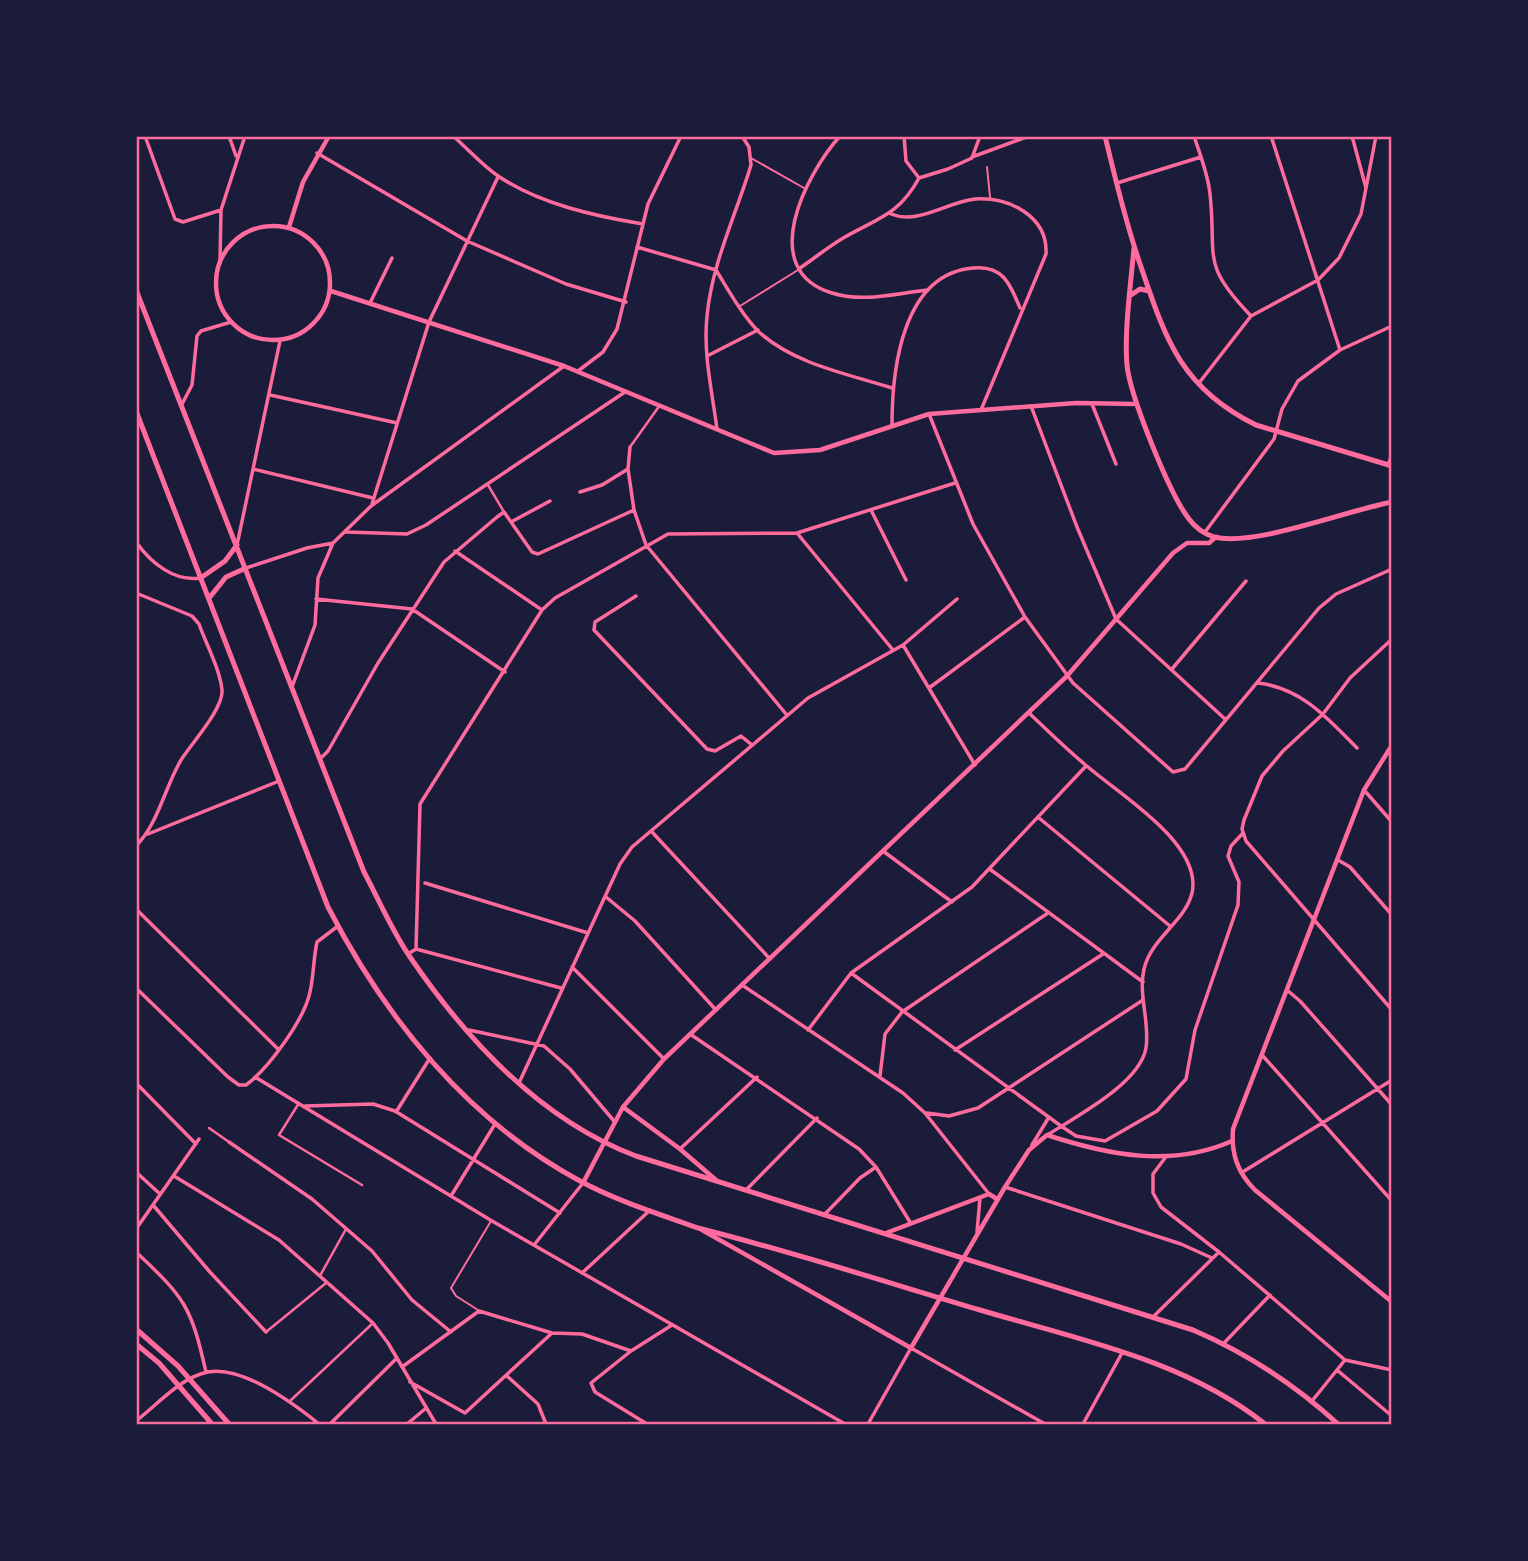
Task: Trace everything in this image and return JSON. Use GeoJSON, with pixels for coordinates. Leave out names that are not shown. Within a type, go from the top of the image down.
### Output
{"type":"FeatureCollection","features":[{"type":"Feature","properties":{"kind":"main road"},"geometry":{"type":"LineString","coordinates":[[1105,136],[1134,248],[1149,291],[1172,348],[1198,384],[1236,415],[1277,433],[1390,465]]}},
{"type":"Feature","properties":{"kind":"main road"},"geometry":{"type":"LineString","coordinates":[[1134,248],[1127,365],[1136,404],[1182,509],[1204,533],[1230,538],[1279,531],[1391,502]]}},
{"type":"Feature","properties":{"kind":"main road"},"geometry":{"type":"LineString","coordinates":[[1131,295],[1140,289],[1149,291]]}},
{"type":"Feature","properties":{"kind":"main road"},"geometry":{"type":"LineString","coordinates":[[136,290],[364,872],[408,954],[468,1030],[519,1083],[553,1112],[603,1143],[718,1183],[1154,1315],[1224,1343],[1259,1362],[1338,1424]]}},
{"type":"Feature","properties":{"kind":"main road"},"geometry":{"type":"LineString","coordinates":[[136,411],[210,597],[316,878],[338,926],[383,1002],[430,1058],[495,1124],[583,1183],[649,1210],[698,1228],[1122,1353],[1200,1384],[1265,1424]]}},
{"type":"Feature","properties":{"kind":"main road"},"geometry":{"type":"LineString","coordinates":[[202,577],[225,561],[237,545]]}},
{"type":"Feature","properties":{"kind":"main road"},"geometry":{"type":"LineString","coordinates":[[210,597],[226,577],[246,568]]}},
{"type":"Feature","properties":{"kind":"main road"},"geometry":{"type":"LineString","coordinates":[[136,1329],[191,1380],[229,1424]]}},
{"type":"Feature","properties":{"kind":"main road"},"geometry":{"type":"LineString","coordinates":[[136,1344],[180,1385],[212,1424]]}},
{"type":"Feature","properties":{"kind":"street"},"geometry":{"type":"LineString","coordinates":[[145,136],[175,219],[183,222],[221,210]]}},
{"type":"Feature","properties":{"kind":"street"},"geometry":{"type":"LineString","coordinates":[[229,136],[236,156]]}},
{"type":"Feature","properties":{"kind":"street"},"geometry":{"type":"LineString","coordinates":[[220,262],[228,247],[248,232],[272,225],[289,227],[304,234],[326,258],[331,291],[325,309],[314,324],[299,335],[281,341],[262,340],[245,334],[231,322],[217,294],[221,210],[236,156],[245,136]]}},
{"type":"Feature","properties":{"kind":"street"},"geometry":{"type":"LineString","coordinates":[[289,227],[303,182],[329,136]]}},
{"type":"Feature","properties":{"kind":"street"},"geometry":{"type":"LineString","coordinates":[[453,136],[498,177],[557,204],[604,218],[643,224]]}},
{"type":"Feature","properties":{"kind":"street"},"geometry":{"type":"LineString","coordinates":[[578,371],[611,342],[626,302],[643,224],[659,177],[681,136]]}},
{"type":"Feature","properties":{"kind":"street"},"geometry":{"type":"LineString","coordinates":[[717,429],[707,356],[707,318],[716,270],[751,158],[742,136]]}},
{"type":"Feature","properties":{"kind":"street"},"geometry":{"type":"LineString","coordinates":[[840,136],[822,157],[805,189],[792,236],[793,252],[800,268],[818,287],[847,297],[871,298],[928,290]]}},
{"type":"Feature","properties":{"kind":"street"},"geometry":{"type":"LineString","coordinates":[[904,136],[904,156],[919,178]]}},
{"type":"Feature","properties":{"kind":"street"},"geometry":{"type":"LineString","coordinates":[[972,158],[980,136]]}},
{"type":"Feature","properties":{"kind":"street"},"geometry":{"type":"LineString","coordinates":[[800,268],[845,237],[891,214],[903,202],[919,178],[1029,136]]}},
{"type":"Feature","properties":{"kind":"street"},"geometry":{"type":"LineString","coordinates":[[1194,136],[1210,197],[1210,234],[1215,270],[1227,291],[1251,316]]}},
{"type":"Feature","properties":{"kind":"street"},"geometry":{"type":"LineString","coordinates":[[1271,136],[1340,350]]}},
{"type":"Feature","properties":{"kind":"street"},"geometry":{"type":"LineString","coordinates":[[1352,136],[1367,190]]}},
{"type":"Feature","properties":{"kind":"street"},"geometry":{"type":"LineString","coordinates":[[1198,384],[1251,316],[1318,280],[1330,270],[1362,214],[1376,136]]}},
{"type":"Feature","properties":{"kind":"street"},"geometry":{"type":"LineString","coordinates":[[317,153],[467,241],[566,284],[626,302]]}},
{"type":"Feature","properties":{"kind":"street"},"geometry":{"type":"LineString","coordinates":[[1116,183],[1201,158]]}},
{"type":"Feature","properties":{"kind":"street"},"geometry":{"type":"LineString","coordinates":[[371,506],[429,322],[498,177]]}},
{"type":"Feature","properties":{"kind":"street"},"geometry":{"type":"LineString","coordinates":[[891,214],[906,218],[960,202],[990,200],[1027,213],[1044,230],[1046,254],[981,410]]}},
{"type":"Feature","properties":{"kind":"street"},"geometry":{"type":"LineString","coordinates":[[637,247],[716,270],[758,330],[778,347],[798,357],[892,388]]}},
{"type":"Feature","properties":{"kind":"street"},"geometry":{"type":"LineString","coordinates":[[370,303],[392,258]]}},
{"type":"Feature","properties":{"kind":"street"},"geometry":{"type":"LineString","coordinates":[[892,425],[892,388],[906,328],[928,290],[950,275],[968,268],[988,267],[1008,280],[1021,309]]}},
{"type":"Feature","properties":{"kind":"street"},"geometry":{"type":"LineString","coordinates":[[331,291],[578,371],[774,453],[820,450],[929,414],[1031,406],[1136,404]]}},
{"type":"Feature","properties":{"kind":"street"},"geometry":{"type":"LineString","coordinates":[[182,404],[192,385],[197,336],[201,331],[231,322]]}},
{"type":"Feature","properties":{"kind":"street"},"geometry":{"type":"LineString","coordinates":[[1204,533],[1277,433],[1282,409],[1298,382],[1340,350],[1391,326]]}},
{"type":"Feature","properties":{"kind":"street"},"geometry":{"type":"LineString","coordinates":[[707,356],[758,330]]}},
{"type":"Feature","properties":{"kind":"street"},"geometry":{"type":"LineString","coordinates":[[237,545],[281,341]]}},
{"type":"Feature","properties":{"kind":"street"},"geometry":{"type":"LineString","coordinates":[[291,690],[315,625],[321,567],[333,543],[371,506],[564,366]]}},
{"type":"Feature","properties":{"kind":"street"},"geometry":{"type":"LineString","coordinates":[[344,532],[407,534],[626,392]]}},
{"type":"Feature","properties":{"kind":"street"},"geometry":{"type":"LineString","coordinates":[[270,395],[397,423]]}},
{"type":"Feature","properties":{"kind":"street"},"geometry":{"type":"LineString","coordinates":[[1092,404],[1116,464]]}},
{"type":"Feature","properties":{"kind":"street"},"geometry":{"type":"LineString","coordinates":[[660,405],[630,447],[628,469],[634,510],[646,545],[787,715]]}},
{"type":"Feature","properties":{"kind":"street"},"geometry":{"type":"LineString","coordinates":[[1031,406],[1072,516],[1116,619],[1225,719]]}},
{"type":"Feature","properties":{"kind":"street"},"geometry":{"type":"LineString","coordinates":[[929,414],[955,483],[993,565],[1025,617],[1067,676],[1168,770],[1177,773],[1185,769],[1319,608],[1336,594],[1391,569]]}},
{"type":"Feature","properties":{"kind":"street"},"geometry":{"type":"LineString","coordinates":[[1390,465],[1391,455]]}},
{"type":"Feature","properties":{"kind":"street"},"geometry":{"type":"LineString","coordinates":[[253,469],[373,498]]}},
{"type":"Feature","properties":{"kind":"street"},"geometry":{"type":"LineString","coordinates":[[580,492],[602,485],[628,469]]}},
{"type":"Feature","properties":{"kind":"street"},"geometry":{"type":"LineString","coordinates":[[416,949],[420,804],[542,610],[563,592],[646,545],[678,532],[796,533],[872,512],[955,483]]}},
{"type":"Feature","properties":{"kind":"street"},"geometry":{"type":"LineString","coordinates":[[487,484],[535,554],[634,510]]}},
{"type":"Feature","properties":{"kind":"street"},"geometry":{"type":"LineString","coordinates":[[511,522],[550,501]]}},
{"type":"Feature","properties":{"kind":"street"},"geometry":{"type":"LineString","coordinates":[[320,759],[328,751],[412,609],[455,551],[505,512]]}},
{"type":"Feature","properties":{"kind":"street"},"geometry":{"type":"LineString","coordinates":[[872,512],[906,580]]}},
{"type":"Feature","properties":{"kind":"street"},"geometry":{"type":"LineString","coordinates":[[796,533],[893,650]]}},
{"type":"Feature","properties":{"kind":"street"},"geometry":{"type":"LineString","coordinates":[[534,1245],[583,1183],[623,1107],[664,1059],[1067,676],[1180,547],[1195,542],[1209,543],[1216,537]]}},
{"type":"Feature","properties":{"kind":"street"},"geometry":{"type":"LineString","coordinates":[[136,542],[153,562],[166,571],[186,579],[202,577]]}},
{"type":"Feature","properties":{"kind":"street"},"geometry":{"type":"LineString","coordinates":[[246,568],[307,548],[333,543]]}},
{"type":"Feature","properties":{"kind":"street"},"geometry":{"type":"LineString","coordinates":[[455,551],[542,610]]}},
{"type":"Feature","properties":{"kind":"street"},"geometry":{"type":"LineString","coordinates":[[1172,668],[1246,582]]}},
{"type":"Feature","properties":{"kind":"street"},"geometry":{"type":"LineString","coordinates":[[136,593],[192,616],[198,624],[222,690],[216,710],[176,769],[148,834],[136,846]]}},
{"type":"Feature","properties":{"kind":"street"},"geometry":{"type":"LineString","coordinates":[[636,596],[595,622],[594,630],[707,749],[715,751],[741,736],[752,745]]}},
{"type":"Feature","properties":{"kind":"street"},"geometry":{"type":"LineString","coordinates":[[316,598],[412,609],[505,672]]}},
{"type":"Feature","properties":{"kind":"street"},"geometry":{"type":"LineString","coordinates":[[519,1083],[561,988],[627,853],[787,715],[818,692],[903,645],[957,598]]}},
{"type":"Feature","properties":{"kind":"street"},"geometry":{"type":"LineString","coordinates":[[929,688],[1025,617]]}},
{"type":"Feature","properties":{"kind":"street"},"geometry":{"type":"LineString","coordinates":[[851,973],[1076,1136],[1105,1140],[1157,1111],[1186,1079],[1195,1030],[1238,905],[1239,882],[1228,856],[1231,846],[1243,833],[1244,820],[1262,776],[1283,751],[1323,714],[1350,678],[1391,639]]}},
{"type":"Feature","properties":{"kind":"street"},"geometry":{"type":"LineString","coordinates":[[903,645],[975,765]]}},
{"type":"Feature","properties":{"kind":"street"},"geometry":{"type":"LineString","coordinates":[[1258,683],[1289,689],[1323,714],[1357,748]]}},
{"type":"Feature","properties":{"kind":"street"},"geometry":{"type":"LineString","coordinates":[[1029,713],[1161,827],[1182,851],[1189,866],[1192,892],[1188,904],[1150,954],[1143,982],[1146,1047],[1141,1063],[1123,1084],[1029,1150]]}},
{"type":"Feature","properties":{"kind":"street"},"geometry":{"type":"LineString","coordinates":[[1391,745],[1364,790],[1233,1129],[1232,1140],[1241,1173],[1255,1190],[1391,1301]]}},
{"type":"Feature","properties":{"kind":"street"},"geometry":{"type":"LineString","coordinates":[[808,1030],[851,973],[952,902],[991,870],[1086,765]]}},
{"type":"Feature","properties":{"kind":"street"},"geometry":{"type":"LineString","coordinates":[[148,834],[280,780]]}},
{"type":"Feature","properties":{"kind":"street"},"geometry":{"type":"LineString","coordinates":[[1364,790],[1391,822]]}},
{"type":"Feature","properties":{"kind":"street"},"geometry":{"type":"LineString","coordinates":[[1039,818],[1170,926]]}},
{"type":"Feature","properties":{"kind":"street"},"geometry":{"type":"LineString","coordinates":[[652,832],[770,959]]}},
{"type":"Feature","properties":{"kind":"street"},"geometry":{"type":"LineString","coordinates":[[1243,833],[1391,1010]]}},
{"type":"Feature","properties":{"kind":"street"},"geometry":{"type":"LineString","coordinates":[[883,851],[952,902]]}},
{"type":"Feature","properties":{"kind":"street"},"geometry":{"type":"LineString","coordinates":[[1338,860],[1350,867],[1391,915]]}},
{"type":"Feature","properties":{"kind":"street"},"geometry":{"type":"LineString","coordinates":[[991,870],[1143,982]]}},
{"type":"Feature","properties":{"kind":"street"},"geometry":{"type":"LineString","coordinates":[[425,883],[587,933]]}},
{"type":"Feature","properties":{"kind":"street"},"geometry":{"type":"LineString","coordinates":[[606,897],[635,921],[716,1010]]}},
{"type":"Feature","properties":{"kind":"street"},"geometry":{"type":"LineString","coordinates":[[136,909],[278,1049]]}},
{"type":"Feature","properties":{"kind":"street"},"geometry":{"type":"LineString","coordinates":[[880,1076],[885,1034],[902,1012],[1048,913]]}},
{"type":"Feature","properties":{"kind":"street"},"geometry":{"type":"LineString","coordinates":[[136,988],[228,1077],[244,1086],[278,1049],[309,1000],[317,942],[338,926]]}},
{"type":"Feature","properties":{"kind":"street"},"geometry":{"type":"LineString","coordinates":[[408,954],[416,949],[561,988]]}},
{"type":"Feature","properties":{"kind":"street"},"geometry":{"type":"LineString","coordinates":[[955,1050],[1104,954]]}},
{"type":"Feature","properties":{"kind":"street"},"geometry":{"type":"LineString","coordinates":[[572,967],[664,1059]]}},
{"type":"Feature","properties":{"kind":"street"},"geometry":{"type":"LineString","coordinates":[[742,985],[880,1076],[925,1113],[989,1194],[997,1199]]}},
{"type":"Feature","properties":{"kind":"street"},"geometry":{"type":"LineString","coordinates":[[1287,990],[1300,1001],[1391,1105]]}},
{"type":"Feature","properties":{"kind":"street"},"geometry":{"type":"LineString","coordinates":[[925,1113],[949,1116],[965,1113],[1009,1088],[1143,1000]]}},
{"type":"Feature","properties":{"kind":"street"},"geometry":{"type":"LineString","coordinates":[[468,1030],[544,1046],[570,1069],[614,1121]]}},
{"type":"Feature","properties":{"kind":"street"},"geometry":{"type":"LineString","coordinates":[[690,1034],[757,1077],[859,1149],[876,1167],[910,1222]]}},
{"type":"Feature","properties":{"kind":"street"},"geometry":{"type":"LineString","coordinates":[[1262,1055],[1391,1201]]}},
{"type":"Feature","properties":{"kind":"street"},"geometry":{"type":"LineString","coordinates":[[397,1112],[430,1058]]}},
{"type":"Feature","properties":{"kind":"street"},"geometry":{"type":"LineString","coordinates":[[255,1077],[492,1221],[845,1424]]}},
{"type":"Feature","properties":{"kind":"street"},"geometry":{"type":"LineString","coordinates":[[680,1149],[757,1077]]}},
{"type":"Feature","properties":{"kind":"street"},"geometry":{"type":"LineString","coordinates":[[1241,1173],[1391,1080]]}},
{"type":"Feature","properties":{"kind":"street"},"geometry":{"type":"LineString","coordinates":[[136,1083],[198,1141],[136,1229]]}},
{"type":"Feature","properties":{"kind":"street"},"geometry":{"type":"LineString","coordinates":[[301,1105],[373,1104],[397,1112],[560,1213]]}},
{"type":"Feature","properties":{"kind":"street"},"geometry":{"type":"LineString","coordinates":[[301,1105],[279,1135],[362,1185]]}},
{"type":"Feature","properties":{"kind":"street"},"geometry":{"type":"LineString","coordinates":[[623,1107],[680,1149],[718,1183]]}},
{"type":"Feature","properties":{"kind":"street"},"geometry":{"type":"LineString","coordinates":[[745,1191],[817,1118]]}},
{"type":"Feature","properties":{"kind":"street"},"geometry":{"type":"LineString","coordinates":[[868,1424],[1004,1187],[1049,1118]]}},
{"type":"Feature","properties":{"kind":"street"},"geometry":{"type":"LineString","coordinates":[[452,1196],[495,1124]]}},
{"type":"Feature","properties":{"kind":"street"},"geometry":{"type":"LineString","coordinates":[[209,1128],[312,1199],[385,1264],[422,1310],[451,1332]]}},
{"type":"Feature","properties":{"kind":"street"},"geometry":{"type":"LineString","coordinates":[[1047,1136],[1127,1155],[1165,1158],[1203,1151],[1232,1140]]}},
{"type":"Feature","properties":{"kind":"street"},"geometry":{"type":"LineString","coordinates":[[1165,1158],[1153,1174],[1153,1193],[1161,1207],[1219,1252],[1345,1360],[1391,1370]]}},
{"type":"Feature","properties":{"kind":"street"},"geometry":{"type":"LineString","coordinates":[[825,1214],[860,1178],[876,1167]]}},
{"type":"Feature","properties":{"kind":"street"},"geometry":{"type":"LineString","coordinates":[[136,1172],[161,1195]]}},
{"type":"Feature","properties":{"kind":"street"},"geometry":{"type":"LineString","coordinates":[[174,1176],[252,1222],[321,1274],[373,1323],[436,1424]]}},
{"type":"Feature","properties":{"kind":"street"},"geometry":{"type":"LineString","coordinates":[[1004,1187],[1181,1244],[1212,1258]]}},
{"type":"Feature","properties":{"kind":"street"},"geometry":{"type":"LineString","coordinates":[[886,1233],[989,1194]]}},
{"type":"Feature","properties":{"kind":"street"},"geometry":{"type":"LineString","coordinates":[[977,1234],[980,1198]]}},
{"type":"Feature","properties":{"kind":"street"},"geometry":{"type":"LineString","coordinates":[[153,1205],[266,1332],[328,1282]]}},
{"type":"Feature","properties":{"kind":"street"},"geometry":{"type":"LineString","coordinates":[[582,1273],[649,1210]]}},
{"type":"Feature","properties":{"kind":"street"},"geometry":{"type":"LineString","coordinates":[[698,1228],[1045,1424]]}},
{"type":"Feature","properties":{"kind":"street"},"geometry":{"type":"LineString","coordinates":[[321,1274],[346,1229]]}},
{"type":"Feature","properties":{"kind":"street"},"geometry":{"type":"LineString","coordinates":[[136,1252],[183,1300],[197,1329],[206,1372]]}},
{"type":"Feature","properties":{"kind":"street"},"geometry":{"type":"LineString","coordinates":[[1154,1315],[1219,1252]]}},
{"type":"Feature","properties":{"kind":"street"},"geometry":{"type":"LineString","coordinates":[[1224,1343],[1270,1295]]}},
{"type":"Feature","properties":{"kind":"street"},"geometry":{"type":"LineString","coordinates":[[402,1367],[479,1311],[552,1333],[582,1334],[631,1351]]}},
{"type":"Feature","properties":{"kind":"street"},"geometry":{"type":"LineString","coordinates":[[290,1401],[373,1323]]}},
{"type":"Feature","properties":{"kind":"street"},"geometry":{"type":"LineString","coordinates":[[647,1424],[595,1392],[591,1386],[593,1379],[672,1325]]}},
{"type":"Feature","properties":{"kind":"street"},"geometry":{"type":"LineString","coordinates":[[410,1382],[465,1413],[552,1333]]}},
{"type":"Feature","properties":{"kind":"street"},"geometry":{"type":"LineString","coordinates":[[1083,1424],[1122,1353]]}},
{"type":"Feature","properties":{"kind":"street"},"geometry":{"type":"LineString","coordinates":[[330,1424],[397,1358]]}},
{"type":"Feature","properties":{"kind":"street"},"geometry":{"type":"LineString","coordinates":[[1312,1401],[1345,1360]]}},
{"type":"Feature","properties":{"kind":"street"},"geometry":{"type":"LineString","coordinates":[[1337,1370],[1391,1416]]}},
{"type":"Feature","properties":{"kind":"street"},"geometry":{"type":"LineString","coordinates":[[137,1422],[180,1385],[206,1372],[244,1378],[290,1401],[319,1424]]}},
{"type":"Feature","properties":{"kind":"street"},"geometry":{"type":"LineString","coordinates":[[507,1376],[538,1404],[546,1424]]}},
{"type":"Feature","properties":{"kind":"street"},"geometry":{"type":"LineString","coordinates":[[407,1424],[425,1409]]}},
{"type":"Feature","properties":{"kind":"lane"},"geometry":{"type":"LineString","coordinates":[[751,158],[805,189]]}},
{"type":"Feature","properties":{"kind":"lane"},"geometry":{"type":"LineString","coordinates":[[987,167],[990,200]]}},
{"type":"Feature","properties":{"kind":"lane"},"geometry":{"type":"LineString","coordinates":[[739,306],[800,268]]}},
{"type":"Feature","properties":{"kind":"lane"},"geometry":{"type":"LineString","coordinates":[[479,1311],[456,1296],[452,1288],[492,1221]]}}]}
